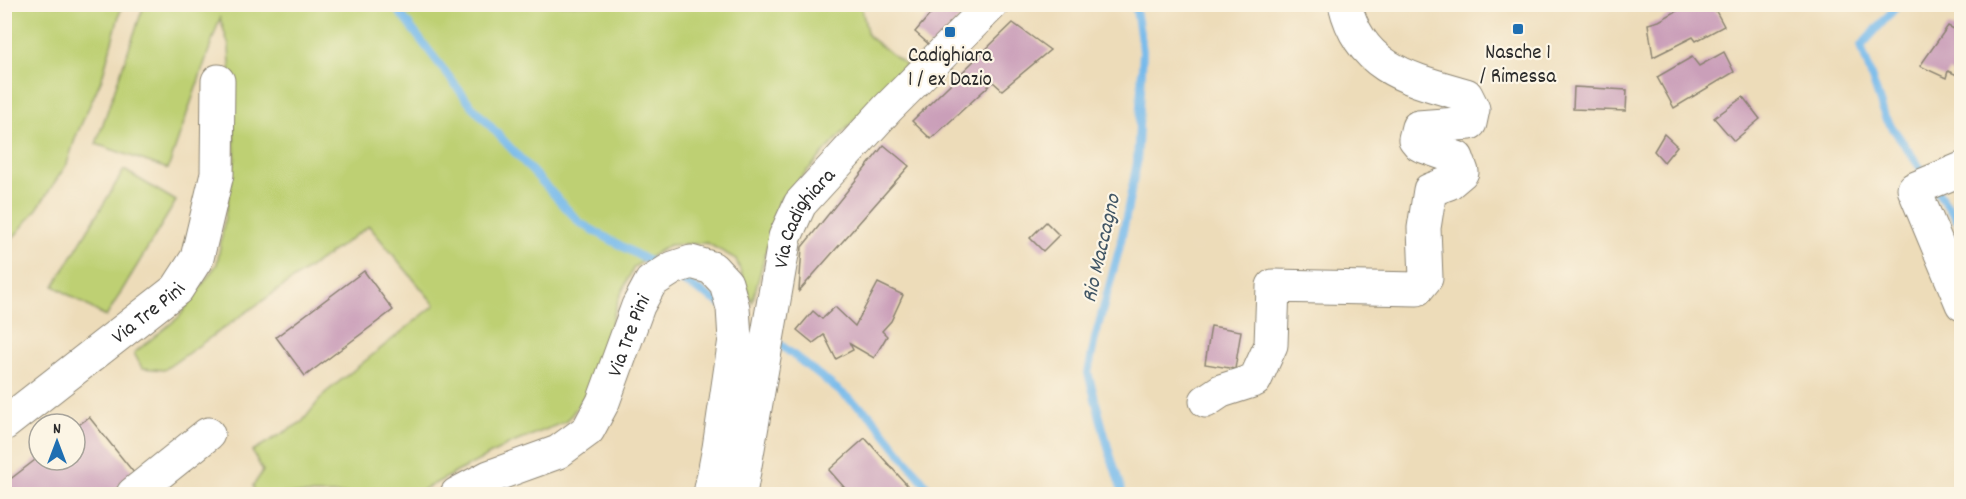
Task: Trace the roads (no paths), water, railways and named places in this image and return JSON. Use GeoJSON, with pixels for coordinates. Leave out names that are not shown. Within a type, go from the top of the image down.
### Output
{"type":"FeatureCollection","features":[{"type":"Feature","properties":{"kind":"street","name":"Via Cadighiara"},"geometry":{"type":"LineString","coordinates":[[740,495],[785,237],[800,204],[888,108],[992,4]]}},
{"type":"Feature","properties":{"kind":"street"},"geometry":{"type":"LineString","coordinates":[[1206,401],[1221,391],[1255,380],[1270,345],[1273,286],[1417,290],[1426,278],[1424,228],[1430,190],[1449,183],[1462,172],[1457,158],[1420,145],[1415,138],[1418,127],[1470,123],[1473,109],[1466,95],[1435,87],[1391,70],[1364,49],[1348,20],[1345,4]]}},
{"type":"Feature","properties":{"kind":"street","name":"Via Tre Pini"},"geometry":{"type":"LineString","coordinates":[[4,424],[177,289],[197,258],[217,174],[218,81]]}},
{"type":"Feature","properties":{"kind":"street"},"geometry":{"type":"LineString","coordinates":[[1962,168],[1914,189],[1962,304]]}},
{"type":"Feature","properties":{"kind":"street","name":"Via Tre Pini"},"geometry":{"type":"LineString","coordinates":[[457,495],[489,477],[558,452],[588,430],[603,402],[638,306],[651,282],[673,268],[691,262],[712,268],[726,284],[733,308],[735,339],[710,495]]}},
{"type":"Feature","properties":{"kind":"street"},"geometry":{"type":"LineString","coordinates":[[133,495],[208,434]]}},
{"type":"Feature","properties":{"kind":"waterway"},"geometry":{"type":"LineString","coordinates":[[393,4],[470,104],[580,223],[661,268]]}},
{"type":"Feature","properties":{"kind":"waterway","name":"Rio Maccagno"},"geometry":{"type":"LineString","coordinates":[[1123,494],[1088,373],[1120,246],[1137,163],[1143,51],[1135,4]]}},
{"type":"Feature","properties":{"kind":"waterway"},"geometry":{"type":"LineString","coordinates":[[1899,4],[1861,46],[1885,117],[1926,176]]}},
{"type":"Feature","properties":{"kind":"waterway"},"geometry":{"type":"LineString","coordinates":[[1934,187],[1962,227]]}},
{"type":"Feature","properties":{"kind":"waterway"},"geometry":{"type":"LineString","coordinates":[[674,276],[723,305]]}},
{"type":"Feature","properties":{"kind":"waterway"},"geometry":{"type":"LineString","coordinates":[[773,339],[870,415],[933,494]]}},
{"type":"Feature","properties":{"kind":"place","name":"Nasche 1 / Rimessa"},"geometry":{"type":"Point","coordinates":[1518,29]}},
{"type":"Feature","properties":{"kind":"place","name":"Cadighiara 1 / ex Dazio"},"geometry":{"type":"Point","coordinates":[950,32]}}]}
